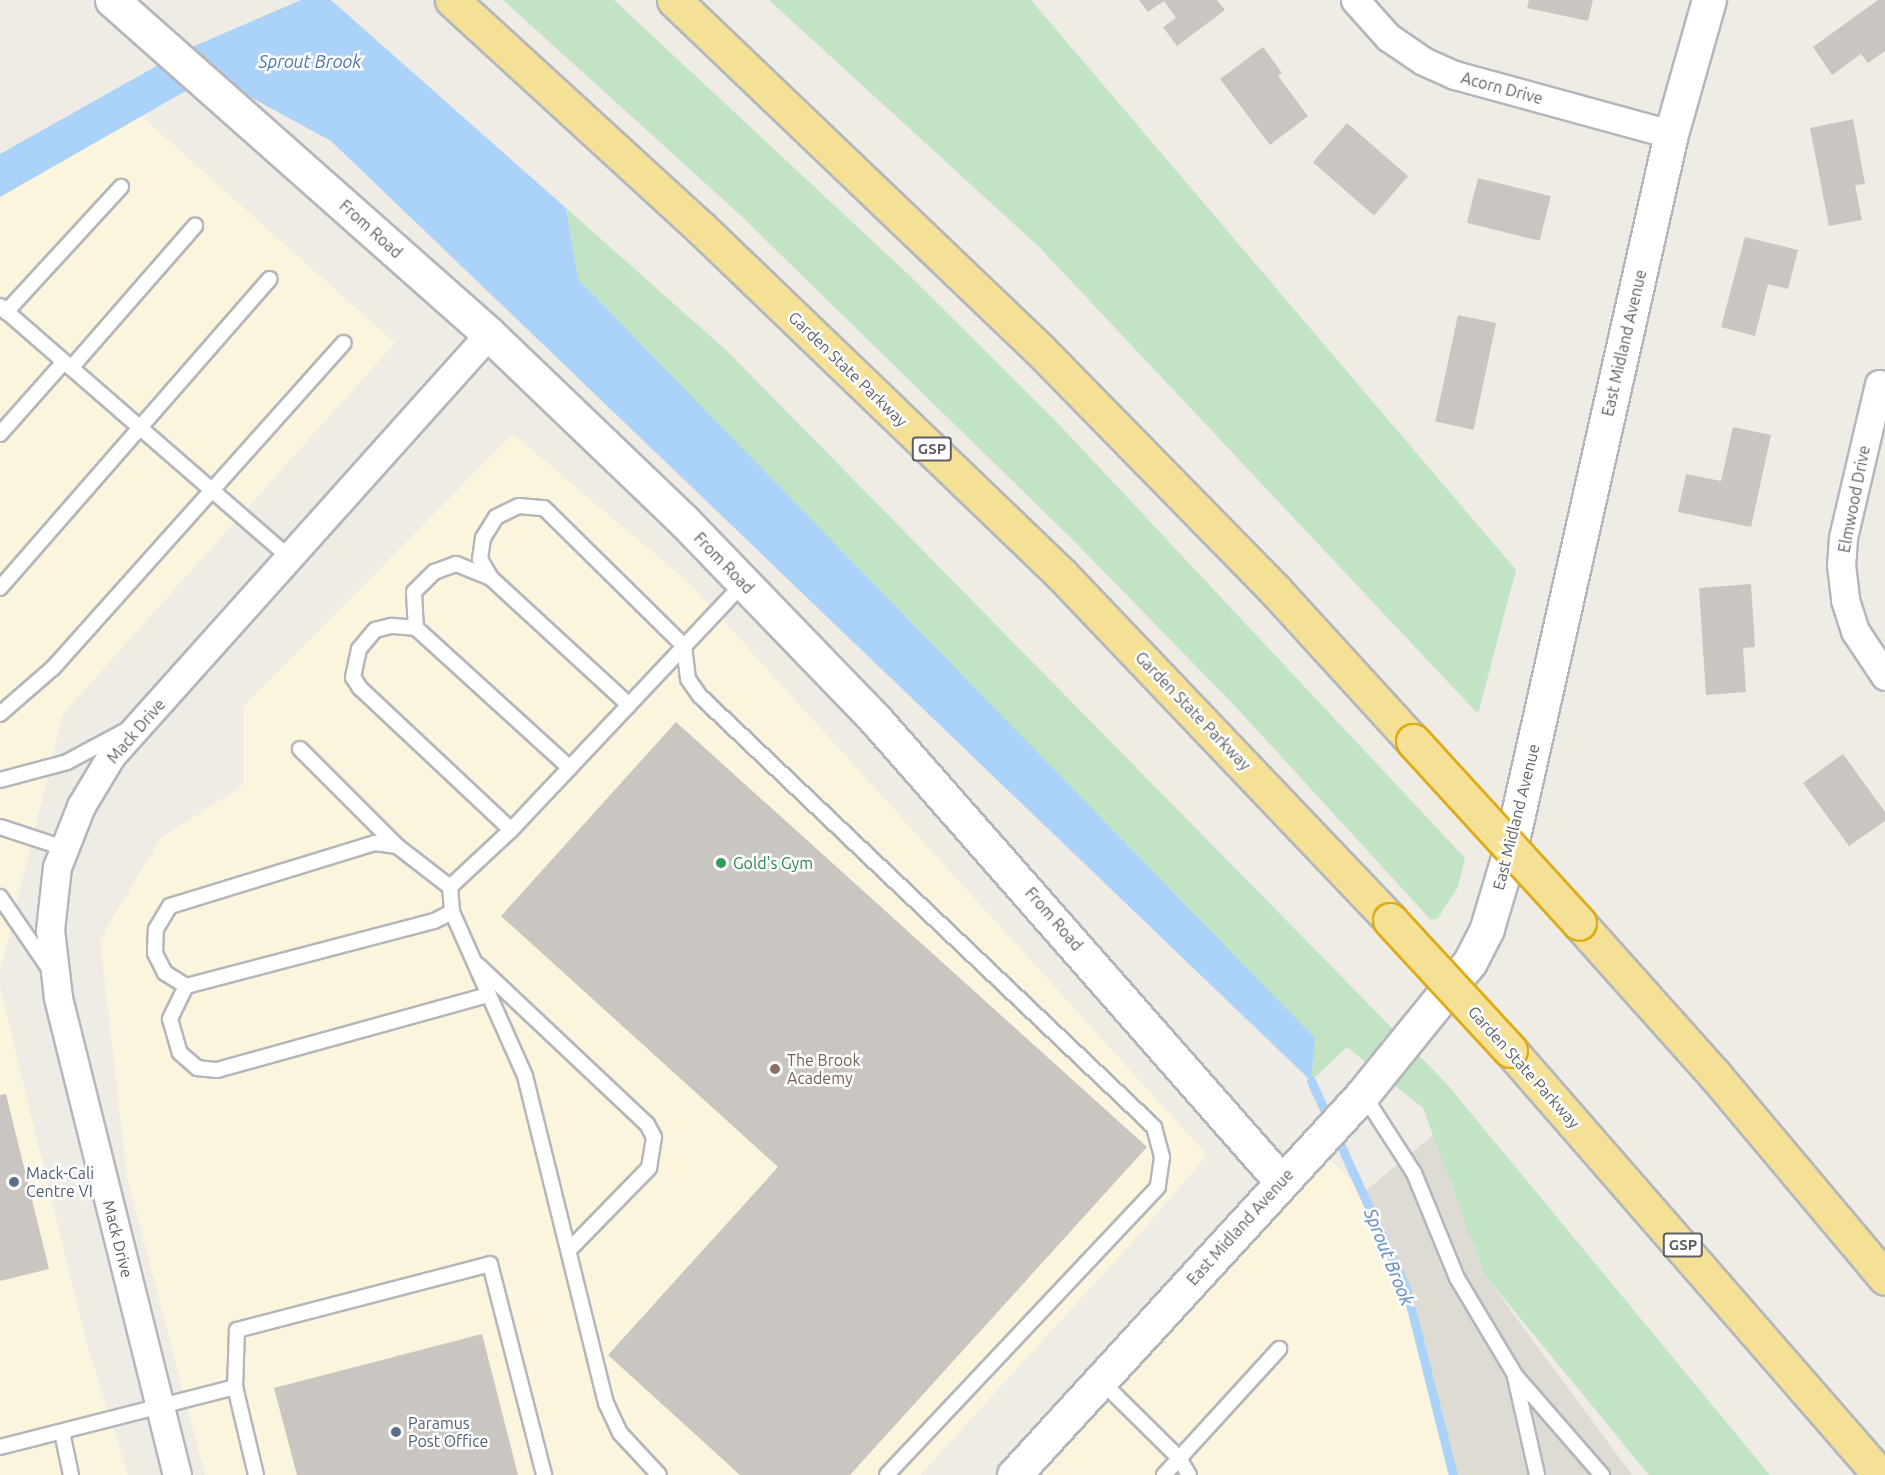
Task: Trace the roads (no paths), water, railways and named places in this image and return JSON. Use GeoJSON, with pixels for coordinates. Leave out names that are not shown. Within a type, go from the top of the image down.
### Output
{"type":"FeatureCollection","features":[{"type":"Feature","properties":{"kind":"highway","name":"Garden State Parkway"},"geometry":{"type":"LineString","coordinates":[[452,0],[700,227],[1062,575],[1390,920],[1510,1050],[1880,1475]]}},
{"type":"Feature","properties":{"kind":"highway"},"geometry":{"type":"LineString","coordinates":[[674,0],[1040,350],[1275,590],[1579,923],[1885,1278]]}},
{"type":"Feature","properties":{"kind":"street","name":"From Road"},"geometry":{"type":"LineString","coordinates":[[112,0],[489,334],[597,435],[744,583],[876,720],[1019,879],[1281,1181]]}},
{"type":"Feature","properties":{"kind":"street","name":"Acorn Drive"},"geometry":{"type":"LineString","coordinates":[[1355,0],[1388,37],[1424,61],[1455,75],[1671,134]]}},
{"type":"Feature","properties":{"kind":"street","name":"East Midland Avenue"},"geometry":{"type":"LineString","coordinates":[[1014,1475],[1314,1145],[1367,1090],[1470,962],[1487,928],[1512,843],[1671,134],[1709,0]]}},
{"type":"Feature","properties":{"kind":"street","name":"Mack Drive"},"geometry":{"type":"LineString","coordinates":[[177,1475],[56,978],[50,930],[57,867],[81,806],[111,756],[146,720],[489,334]]}},
{"type":"Feature","properties":{"kind":"street","name":"Elmwood Drive"},"geometry":{"type":"LineString","coordinates":[[1879,384],[1843,538],[1841,565],[1845,600],[1856,631],[1885,676]]}},
{"type":"Feature","properties":{"kind":"lane"},"geometry":{"type":"LineString","coordinates":[[121,187],[3,309],[290,558]]}},
{"type":"Feature","properties":{"kind":"lane"},"geometry":{"type":"LineString","coordinates":[[0,434],[195,226]]}},
{"type":"Feature","properties":{"kind":"lane"},"geometry":{"type":"LineString","coordinates":[[0,588],[270,279]]}},
{"type":"Feature","properties":{"kind":"lane"},"geometry":{"type":"LineString","coordinates":[[0,714],[53,668],[344,343]]}},
{"type":"Feature","properties":{"kind":"lane"},"geometry":{"type":"LineString","coordinates":[[629,705],[491,578],[480,559],[483,538],[496,517],[519,506],[544,508],[684,646],[688,679],[700,696],[1154,1127],[1162,1157],[1158,1187],[1140,1209],[887,1475]]}},
{"type":"Feature","properties":{"kind":"lane"},"geometry":{"type":"LineString","coordinates":[[416,628],[414,592],[434,572],[456,564],[491,578]]}},
{"type":"Feature","properties":{"kind":"lane"},"geometry":{"type":"LineString","coordinates":[[450,887],[512,830],[744,583]]}},
{"type":"Feature","properties":{"kind":"lane"},"geometry":{"type":"LineString","coordinates":[[512,830],[360,688],[353,676],[359,649],[375,630],[391,626],[416,628],[570,768]]}},
{"type":"Feature","properties":{"kind":"lane"},"geometry":{"type":"LineString","coordinates":[[0,780],[67,762],[146,720]]}},
{"type":"Feature","properties":{"kind":"lane"},"geometry":{"type":"LineString","coordinates":[[300,749],[397,846],[450,887],[452,912],[525,1076],[570,1249],[606,1402],[620,1433],[659,1475]]}},
{"type":"Feature","properties":{"kind":"lane"},"geometry":{"type":"LineString","coordinates":[[0,827],[64,848]]}},
{"type":"Feature","properties":{"kind":"lane"},"geometry":{"type":"LineString","coordinates":[[397,846],[375,843],[170,906],[156,929],[154,953],[165,973],[186,986],[434,921],[452,912]]}},
{"type":"Feature","properties":{"kind":"lane"},"geometry":{"type":"LineString","coordinates":[[0,897],[56,978]]}},
{"type":"Feature","properties":{"kind":"lane"},"geometry":{"type":"LineString","coordinates":[[474,962],[647,1124],[654,1137],[649,1168],[570,1249]]}},
{"type":"Feature","properties":{"kind":"lane"},"geometry":{"type":"LineString","coordinates":[[186,986],[170,1019],[180,1053],[197,1068],[217,1070],[488,995]]}},
{"type":"Feature","properties":{"kind":"lane"},"geometry":{"type":"LineString","coordinates":[[1367,1090],[1387,1130],[1414,1173],[1457,1278],[1515,1375],[1602,1475]]}},
{"type":"Feature","properties":{"kind":"lane"},"geometry":{"type":"LineString","coordinates":[[256,1475],[236,1387],[237,1330],[490,1264],[544,1475]]}},
{"type":"Feature","properties":{"kind":"lane"},"geometry":{"type":"LineString","coordinates":[[1164,1475],[1279,1348]]}},
{"type":"Feature","properties":{"kind":"lane"},"geometry":{"type":"LineString","coordinates":[[1515,1375],[1537,1475]]}},
{"type":"Feature","properties":{"kind":"lane"},"geometry":{"type":"LineString","coordinates":[[1100,1380],[1179,1458],[1189,1475]]}},
{"type":"Feature","properties":{"kind":"lane"},"geometry":{"type":"LineString","coordinates":[[0,1447],[161,1408],[236,1387]]}},
{"type":"Feature","properties":{"kind":"lane"},"geometry":{"type":"LineString","coordinates":[[62,1432],[71,1475]]}},
{"type":"Feature","properties":{"kind":"water","name":"Sprout Brook"},"geometry":{"type":"Polygon","coordinates":[[[301,0],[331,0],[566,208],[578,279],[1315,1038],[1311,1081],[331,141],[212,76],[0,197],[0,154],[185,50],[301,0]]]}},
{"type":"Feature","properties":{"kind":"waterway","name":"Sprout Brook"},"geometry":{"type":"LineString","coordinates":[[1311,1081],[1329,1120]]}},
{"type":"Feature","properties":{"kind":"waterway","name":"Sprout Brook"},"geometry":{"type":"LineString","coordinates":[[1335,1133],[1406,1288],[1453,1475]]}},
{"type":"Feature","properties":{"kind":"place","name":"Gold's Gym"},"geometry":{"type":"Point","coordinates":[721,863]}},
{"type":"Feature","properties":{"kind":"place","name":"The Brook Academy"},"geometry":{"type":"Point","coordinates":[775,1069]}},
{"type":"Feature","properties":{"kind":"place","name":"Mack-Cali Centre VI"},"geometry":{"type":"Point","coordinates":[14,1182]}},
{"type":"Feature","properties":{"kind":"place","name":"Paramus Post Office"},"geometry":{"type":"Point","coordinates":[396,1432]}}]}
